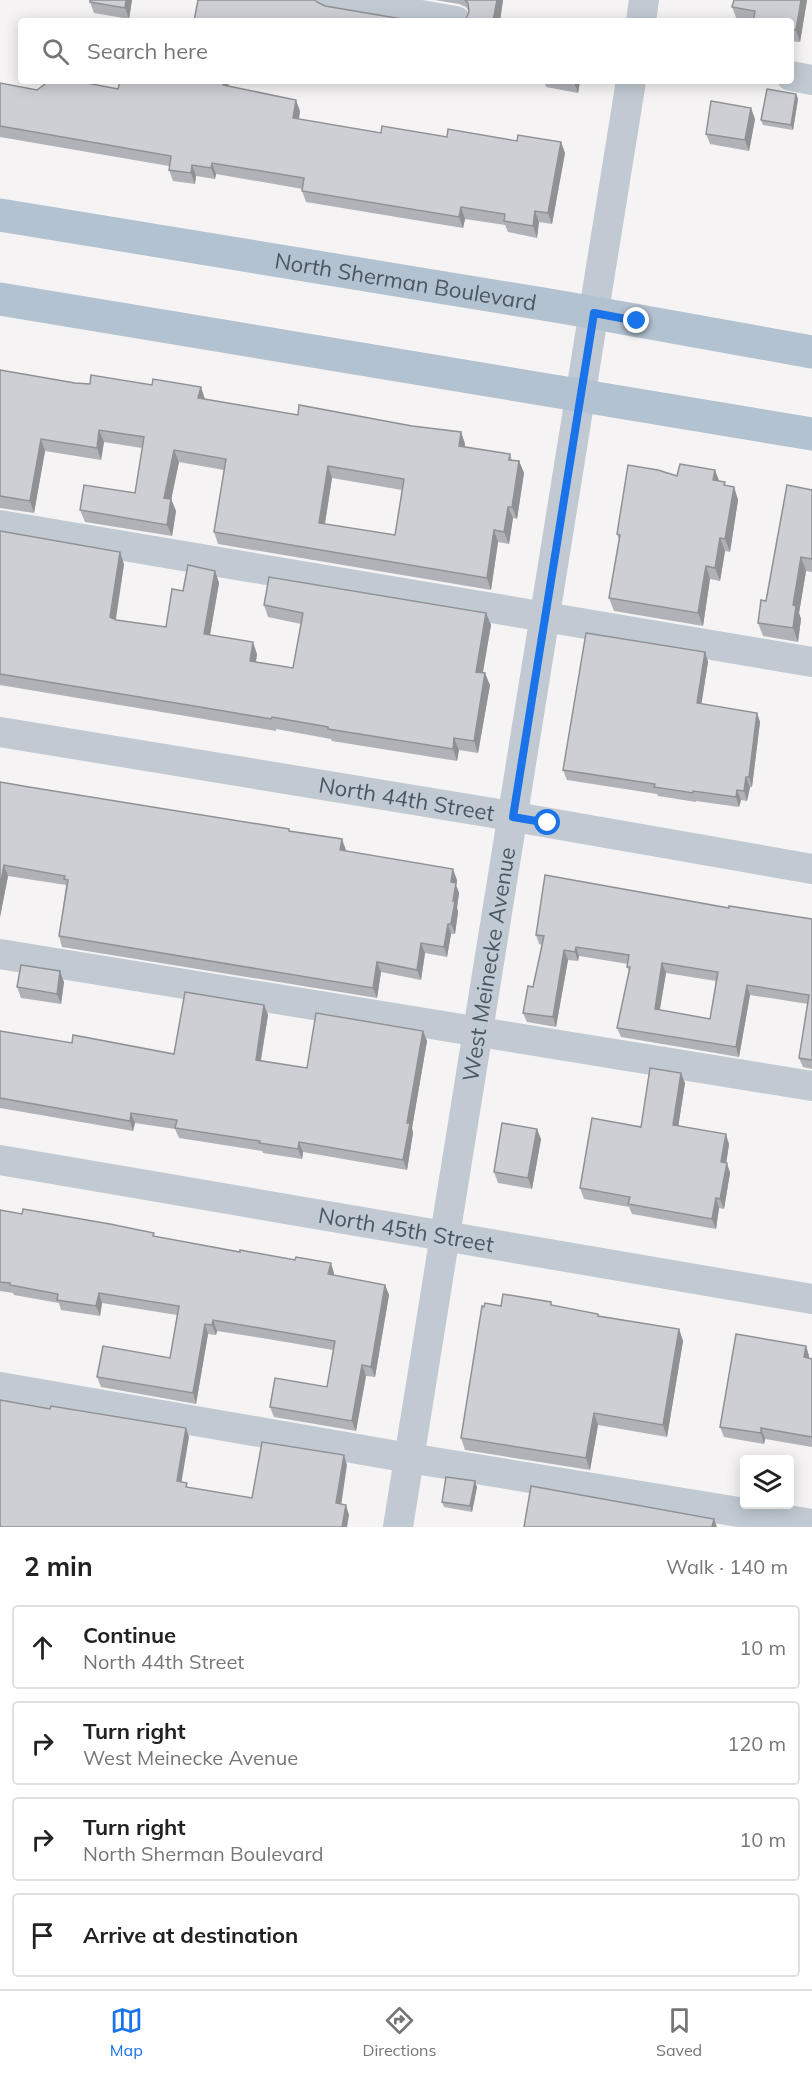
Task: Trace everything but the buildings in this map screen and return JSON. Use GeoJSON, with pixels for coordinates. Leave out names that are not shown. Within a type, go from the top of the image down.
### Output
{"type":"FeatureCollection","features":[{"type":"Feature","properties":{"kind":"main road","name":"North Sherman Boulevard"},"geometry":{"type":"LineString","coordinates":[[0,215],[594,313],[812,352]]}},
{"type":"Feature","properties":{"kind":"main road"},"geometry":{"type":"LineString","coordinates":[[0,299],[812,434]]}},
{"type":"Feature","properties":{"kind":"street"},"geometry":{"type":"LineString","coordinates":[[332,0],[438,18]]}},
{"type":"Feature","properties":{"kind":"street"},"geometry":{"type":"LineString","coordinates":[[641,18],[644,0]]}},
{"type":"Feature","properties":{"kind":"street"},"geometry":{"type":"LineString","coordinates":[[794,77],[812,80]]}},
{"type":"Feature","properties":{"kind":"street","name":"West Meinecke Avenue"},"geometry":{"type":"LineString","coordinates":[[398,1527],[631,84]]}},
{"type":"Feature","properties":{"kind":"street"},"geometry":{"type":"LineString","coordinates":[[0,525],[812,662]]}},
{"type":"Feature","properties":{"kind":"street","name":"North 44th Street"},"geometry":{"type":"LineString","coordinates":[[0,732],[812,869]]}},
{"type":"Feature","properties":{"kind":"street"},"geometry":{"type":"LineString","coordinates":[[0,954],[812,1086]]}},
{"type":"Feature","properties":{"kind":"street","name":"North 45th Street"},"geometry":{"type":"LineString","coordinates":[[0,1160],[812,1299]]}},
{"type":"Feature","properties":{"kind":"street"},"geometry":{"type":"LineString","coordinates":[[0,1387],[409,1458],[812,1524]]}},
{"type":"Feature","properties":{"kind":"route"},"geometry":{"type":"LineString","coordinates":[[548,823],[513,817],[594,313],[637,321]]}}]}
